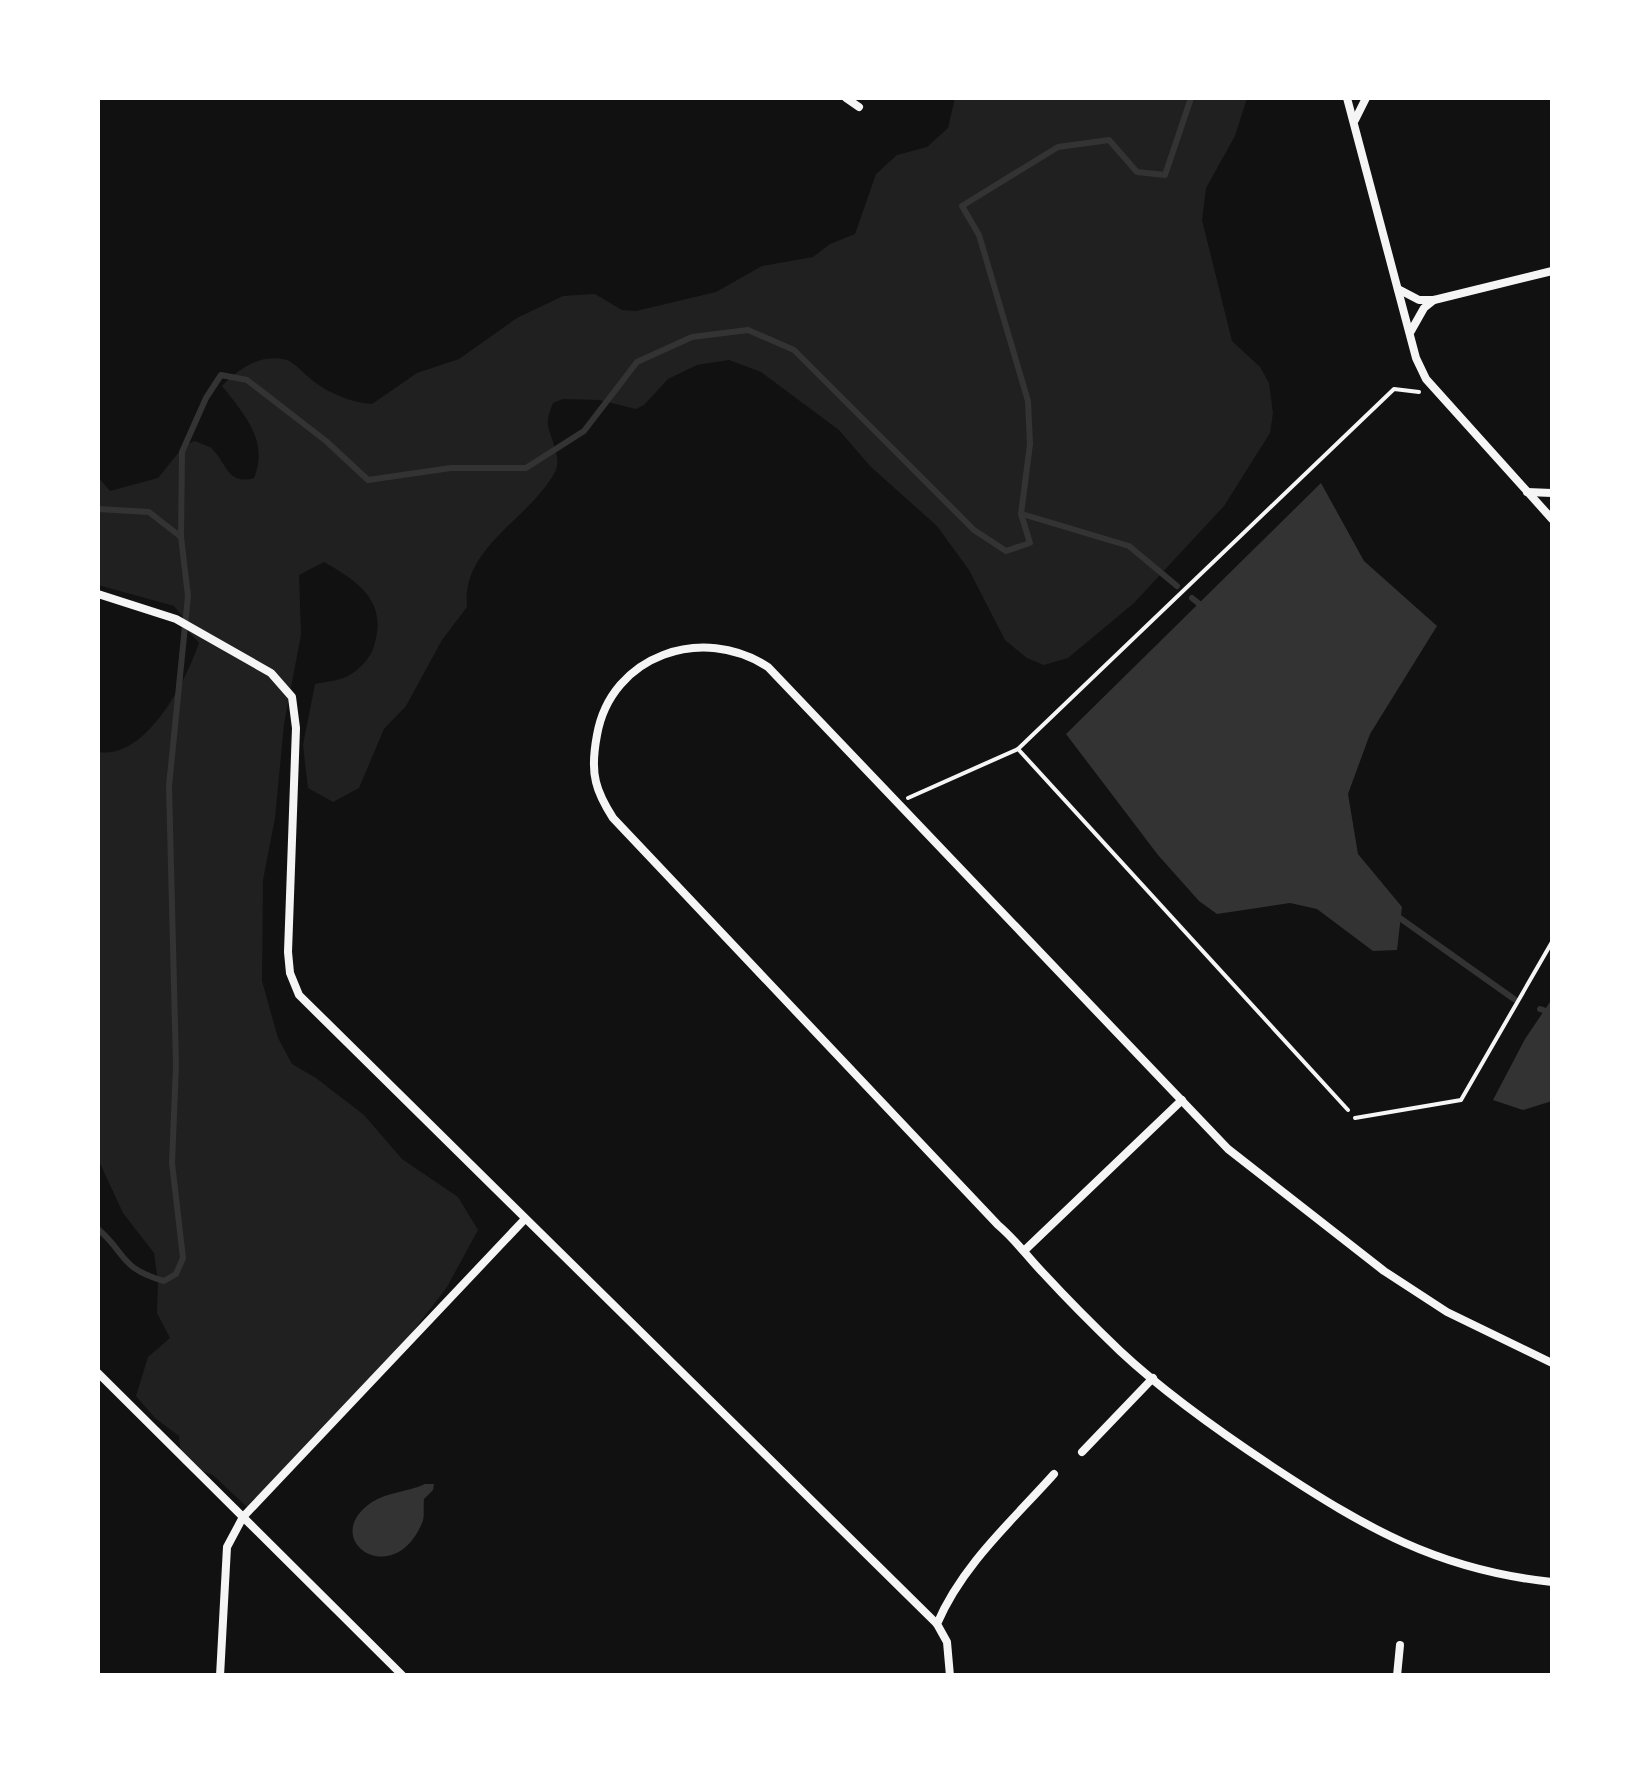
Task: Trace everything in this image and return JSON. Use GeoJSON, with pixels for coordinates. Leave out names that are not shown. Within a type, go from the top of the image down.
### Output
{"type":"FeatureCollection","features":[{"type":"Feature","properties":{"kind":"street"},"geometry":{"type":"LineString","coordinates":[[846,98],[859,107]]}},
{"type":"Feature","properties":{"kind":"street"},"geometry":{"type":"LineString","coordinates":[[1348,98],[1410,334],[1426,379],[1552,519]]}},
{"type":"Feature","properties":{"kind":"street"},"geometry":{"type":"LineString","coordinates":[[1354,123],[1366,98]]}},
{"type":"Feature","properties":{"kind":"street"},"geometry":{"type":"LineString","coordinates":[[1398,289],[1419,300],[1434,300],[1552,270]]}},
{"type":"Feature","properties":{"kind":"street"},"geometry":{"type":"LineString","coordinates":[[1410,334],[1424,308],[1434,300]]}},
{"type":"Feature","properties":{"kind":"street"},"geometry":{"type":"LineString","coordinates":[[1526,492],[1552,493]]}},
{"type":"Feature","properties":{"kind":"street"},"geometry":{"type":"LineString","coordinates":[[98,594],[176,619],[271,673],[292,697],[296,728],[288,952],[298,995],[937,1624],[947,1642],[950,1676]]}},
{"type":"Feature","properties":{"kind":"street"},"geometry":{"type":"LineString","coordinates":[[1552,1363],[1446,1312],[1384,1271],[1228,1149],[781,678],[756,659],[729,649],[698,646],[663,654],[639,667],[604,708],[594,749],[596,783],[613,818],[1123,1353],[1224,1435],[1384,1536],[1460,1564],[1552,1582]]}},
{"type":"Feature","properties":{"kind":"street"},"geometry":{"type":"LineString","coordinates":[[1026,1249],[1182,1100]]}},
{"type":"Feature","properties":{"kind":"street"},"geometry":{"type":"LineString","coordinates":[[220,1676],[228,1547],[243,1516],[524,1220]]}},
{"type":"Feature","properties":{"kind":"street"},"geometry":{"type":"LineString","coordinates":[[98,1372],[402,1676]]}},
{"type":"Feature","properties":{"kind":"street"},"geometry":{"type":"LineString","coordinates":[[1082,1452],[1154,1378]]}},
{"type":"Feature","properties":{"kind":"street"},"geometry":{"type":"LineString","coordinates":[[937,1624],[965,1572],[1054,1474]]}},
{"type":"Feature","properties":{"kind":"street"},"geometry":{"type":"LineString","coordinates":[[1397,1676],[1400,1645]]}},
{"type":"Feature","properties":{"kind":"lane"},"geometry":{"type":"LineString","coordinates":[[1355,1118],[1461,1100],[1552,942]]}},
{"type":"Feature","properties":{"kind":"path"},"geometry":{"type":"LineString","coordinates":[[898,802],[1018,749],[1394,389],[1443,398]]}},
{"type":"Feature","properties":{"kind":"path"},"geometry":{"type":"LineString","coordinates":[[1018,749],[1355,1118]]}},
{"type":"Feature","properties":{"kind":"shaded area"},"geometry":{"type":"Polygon","coordinates":[[[955,98],[1247,98],[1235,136],[1206,188],[1202,220],[1232,341],[1260,367],[1269,383],[1273,413],[1270,433],[1224,506],[1134,603],[1068,658],[1044,665],[1027,658],[1005,640],[969,570],[937,526],[870,466],[839,430],[761,372],[729,360],[697,365],[668,379],[636,409],[599,400],[563,399],[553,403],[548,420],[557,455],[555,472],[544,489],[485,551],[468,586],[467,607],[442,640],[406,706],[384,729],[359,788],[333,802],[308,788],[303,745],[315,684],[346,677],[362,665],[373,649],[377,619],[360,587],[324,562],[299,575],[301,635],[284,724],[275,818],[263,880],[262,981],[278,1038],[292,1064],[364,1115],[402,1159],[458,1197],[478,1230],[447,1287],[375,1381],[248,1508],[213,1475],[182,1464],[179,1436],[155,1418],[136,1396],[148,1357],[170,1338],[157,1313],[154,1253],[123,1213],[98,1159],[98,752],[116,751],[133,744],[148,731],[174,696],[199,643],[174,606],[98,585],[98,477],[110,491],[158,478],[183,447],[194,441],[210,447],[232,475],[245,480],[254,478],[257,440],[222,386],[243,368],[259,361],[287,360],[333,393],[372,404],[417,373],[459,359],[517,318],[563,296],[595,294],[622,310],[636,311],[716,292],[762,266],[813,257],[830,244],[855,234],[876,174],[897,155],[927,147],[948,128],[955,98]]]}},
{"type":"Feature","properties":{"kind":"shaded area"},"geometry":{"type":"Polygon","coordinates":[[[1321,483],[1364,561],[1437,626],[1370,734],[1348,794],[1358,854],[1402,907],[1397,950],[1373,951],[1317,909],[1290,903],[1217,914],[1199,901],[1158,855],[1066,734],[1321,483]]]}},
{"type":"Feature","properties":{"kind":"shaded area"},"geometry":{"type":"Polygon","coordinates":[[[1552,999],[1552,1101],[1523,1110],[1493,1100],[1525,1039],[1552,999]]]}},
{"type":"Feature","properties":{"kind":"shaded area"},"geometry":{"type":"Polygon","coordinates":[[[434,1484],[433,1490],[424,1499],[423,1521],[409,1543],[394,1554],[379,1556],[356,1543],[353,1531],[357,1516],[372,1502],[434,1484]]]}},
{"type":"Feature","properties":{"kind":"waterway"},"geometry":{"type":"LineString","coordinates":[[98,1229],[139,1271],[164,1281],[176,1274],[183,1258],[172,1163],[176,1065],[169,786],[188,596],[181,537],[182,452],[221,375],[247,380],[326,441],[368,480],[451,468],[526,468],[584,431],[637,362],[692,337],[748,330],[794,350],[974,530],[1006,551],[1030,543],[1021,514],[1030,444],[1028,401],[979,235],[962,206],[1058,147],[1109,140],[1137,172],[1165,175],[1191,98]]}},
{"type":"Feature","properties":{"kind":"waterway"},"geometry":{"type":"LineString","coordinates":[[98,509],[149,512],[181,537]]}},
{"type":"Feature","properties":{"kind":"waterway"},"geometry":{"type":"LineString","coordinates":[[1022,514],[1129,546],[1177,586]]}},
{"type":"Feature","properties":{"kind":"waterway"},"geometry":{"type":"LineString","coordinates":[[1192,598],[1203,607]]}},
{"type":"Feature","properties":{"kind":"waterway"},"geometry":{"type":"LineString","coordinates":[[1397,916],[1514,999]]}},
{"type":"Feature","properties":{"kind":"waterway"},"geometry":{"type":"LineString","coordinates":[[1540,1009],[1552,1013]]}}]}
